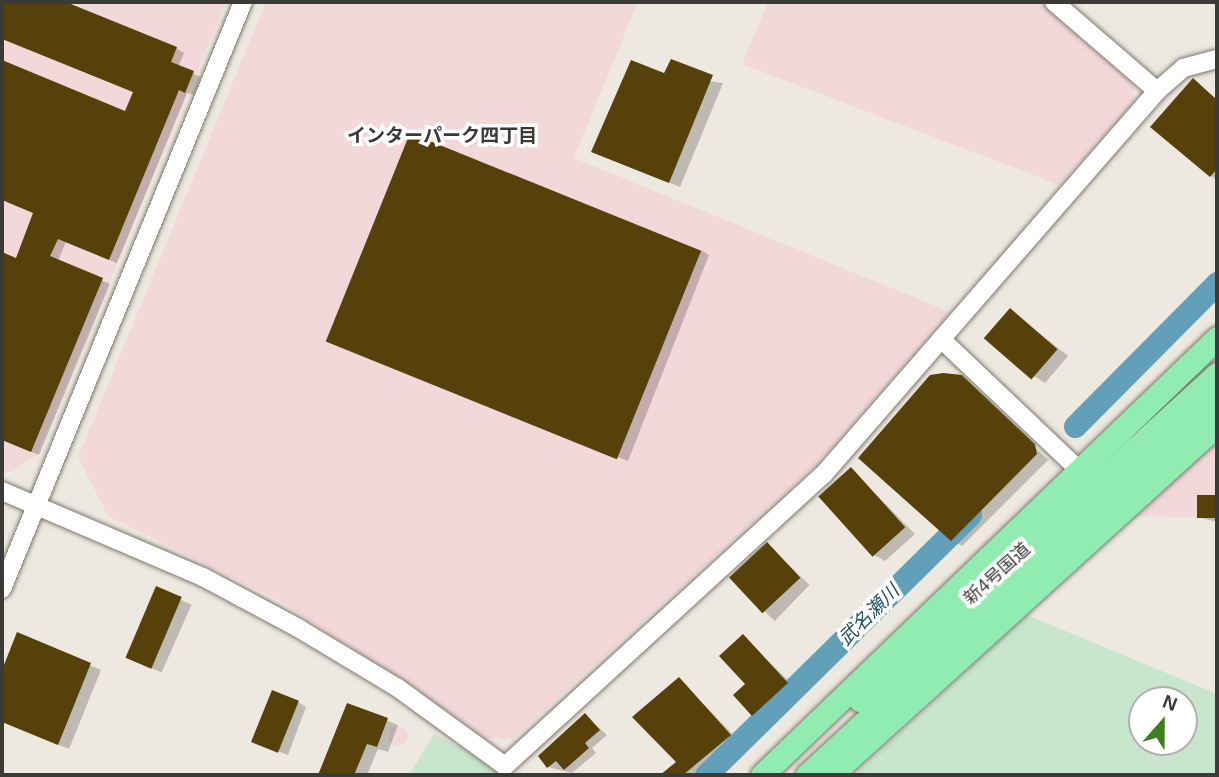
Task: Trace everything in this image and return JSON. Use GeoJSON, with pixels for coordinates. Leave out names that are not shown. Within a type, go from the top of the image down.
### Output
{"type":"FeatureCollection","features":[{"type":"Feature","properties":{"kind":"highway"},"geometry":{"type":"LineString","coordinates":[[762,775],[1217,338]]}},
{"type":"Feature","properties":{"kind":"highway","name":"新4号国道"},"geometry":{"type":"LineString","coordinates":[[807,775],[1217,374]]}},
{"type":"Feature","properties":{"kind":"highway","name":"新4号国道"},"geometry":{"type":"LineString","coordinates":[[779,775],[1217,397]]}},
{"type":"Feature","properties":{"kind":"highway"},"geometry":{"type":"LineString","coordinates":[[831,775],[1217,425]]}},
{"type":"Feature","properties":{"kind":"street"},"geometry":{"type":"LineString","coordinates":[[2,589],[243,2]]}},
{"type":"Feature","properties":{"kind":"street"},"geometry":{"type":"LineString","coordinates":[[1055,2],[1157,91]]}},
{"type":"Feature","properties":{"kind":"street"},"geometry":{"type":"LineString","coordinates":[[2,491],[203,577],[298,628],[398,688],[510,771],[823,475],[1157,91],[1183,68],[1217,59]]}},
{"type":"Feature","properties":{"kind":"street"},"geometry":{"type":"LineString","coordinates":[[941,340],[1078,469]]}},
{"type":"Feature","properties":{"kind":"shaded area"},"geometry":{"type":"Polygon","coordinates":[[[2,2],[226,2],[37,455],[12,472],[2,471],[2,2]]]}},
{"type":"Feature","properties":{"kind":"shaded area"},"geometry":{"type":"Polygon","coordinates":[[[266,2],[638,2],[574,158],[950,312],[816,465],[513,739],[485,738],[279,600],[108,516],[78,457],[266,2]]]}},
{"type":"Feature","properties":{"kind":"shaded area"},"geometry":{"type":"Polygon","coordinates":[[[768,2],[1048,2],[1132,77],[1134,102],[1059,185],[742,64],[768,2]]]}},
{"type":"Feature","properties":{"kind":"shaded area"},"geometry":{"type":"Polygon","coordinates":[[[1217,439],[1217,518],[1133,516],[1217,439]]]}},
{"type":"Feature","properties":{"kind":"shaded area"},"geometry":{"type":"Polygon","coordinates":[[[398,726],[405,729],[408,736],[405,743],[398,746],[391,743],[388,736],[391,729],[398,726]]]}},
{"type":"Feature","properties":{"kind":"green space"},"geometry":{"type":"Polygon","coordinates":[[[1027,615],[1198,686],[1128,686],[1128,756],[1198,756],[1198,686],[1217,694],[1217,775],[854,775],[1027,615]]]}},
{"type":"Feature","properties":{"kind":"green space"},"geometry":{"type":"Polygon","coordinates":[[[434,734],[482,759],[501,775],[409,775],[434,734]]]}},
{"type":"Feature","properties":{"kind":"building"},"geometry":{"type":"Polygon","coordinates":[[[2,2],[66,2],[177,47],[171,62],[194,71],[185,93],[179,90],[109,260],[58,239],[50,256],[103,278],[31,452],[2,440],[2,252],[16,258],[33,213],[2,200],[2,60],[125,111],[133,92],[2,39],[2,2]]]}},
{"type":"Feature","properties":{"kind":"building"},"geometry":{"type":"Polygon","coordinates":[[[671,59],[713,75],[669,183],[591,152],[631,60],[664,73],[671,59]]]}},
{"type":"Feature","properties":{"kind":"building"},"geometry":{"type":"Polygon","coordinates":[[[1193,78],[1217,100],[1217,169],[1210,177],[1150,127],[1193,78]]]}},
{"type":"Feature","properties":{"kind":"building"},"geometry":{"type":"Polygon","coordinates":[[[410,133],[701,251],[617,459],[326,342],[410,133]]]}},
{"type":"Feature","properties":{"kind":"building"},"geometry":{"type":"Polygon","coordinates":[[[1010,308],[1058,349],[1031,380],[984,338],[1010,308]]]}},
{"type":"Feature","properties":{"kind":"building"},"geometry":{"type":"Polygon","coordinates":[[[930,375],[962,375],[1035,444],[1037,454],[951,541],[858,458],[930,375]]]}},
{"type":"Feature","properties":{"kind":"building"},"geometry":{"type":"Polygon","coordinates":[[[851,467],[905,527],[873,557],[818,496],[851,467]]]}},
{"type":"Feature","properties":{"kind":"building"},"geometry":{"type":"Polygon","coordinates":[[[1197,495],[1217,495],[1217,518],[1197,518],[1197,495]]]}},
{"type":"Feature","properties":{"kind":"building"},"geometry":{"type":"Polygon","coordinates":[[[767,542],[800,578],[762,613],[729,577],[767,542]]]}},
{"type":"Feature","properties":{"kind":"building"},"geometry":{"type":"Polygon","coordinates":[[[156,586],[182,597],[151,669],[126,658],[156,586]]]}},
{"type":"Feature","properties":{"kind":"building"},"geometry":{"type":"Polygon","coordinates":[[[17,632],[91,663],[58,745],[2,722],[2,670],[17,632]]]}},
{"type":"Feature","properties":{"kind":"building"},"geometry":{"type":"Polygon","coordinates":[[[743,634],[788,683],[752,716],[733,695],[745,684],[719,656],[743,634]]]}},
{"type":"Feature","properties":{"kind":"building"},"geometry":{"type":"Polygon","coordinates":[[[679,677],[731,735],[683,775],[660,775],[676,762],[632,717],[679,677]]]}},
{"type":"Feature","properties":{"kind":"building"},"geometry":{"type":"Polygon","coordinates":[[[272,690],[299,701],[278,753],[251,742],[272,690]]]}},
{"type":"Feature","properties":{"kind":"building"},"geometry":{"type":"Polygon","coordinates":[[[347,703],[388,718],[377,747],[367,744],[354,775],[318,775],[347,703]]]}},
{"type":"Feature","properties":{"kind":"building"},"geometry":{"type":"Polygon","coordinates":[[[585,713],[600,730],[585,743],[589,748],[564,770],[556,761],[547,768],[538,756],[585,713]]]}},
{"type":"Feature","properties":{"kind":"waterway","name":"武名瀬川"},"geometry":{"type":"LineString","coordinates":[[1075,426],[1217,283]]}},
{"type":"Feature","properties":{"kind":"waterway","name":"武名瀬川"},"geometry":{"type":"LineString","coordinates":[[706,775],[970,515]]}},
{"type":"Feature","properties":{"kind":"district","name":"インターパーク四丁目"},"geometry":{"type":"Point","coordinates":[442,136]}}]}
